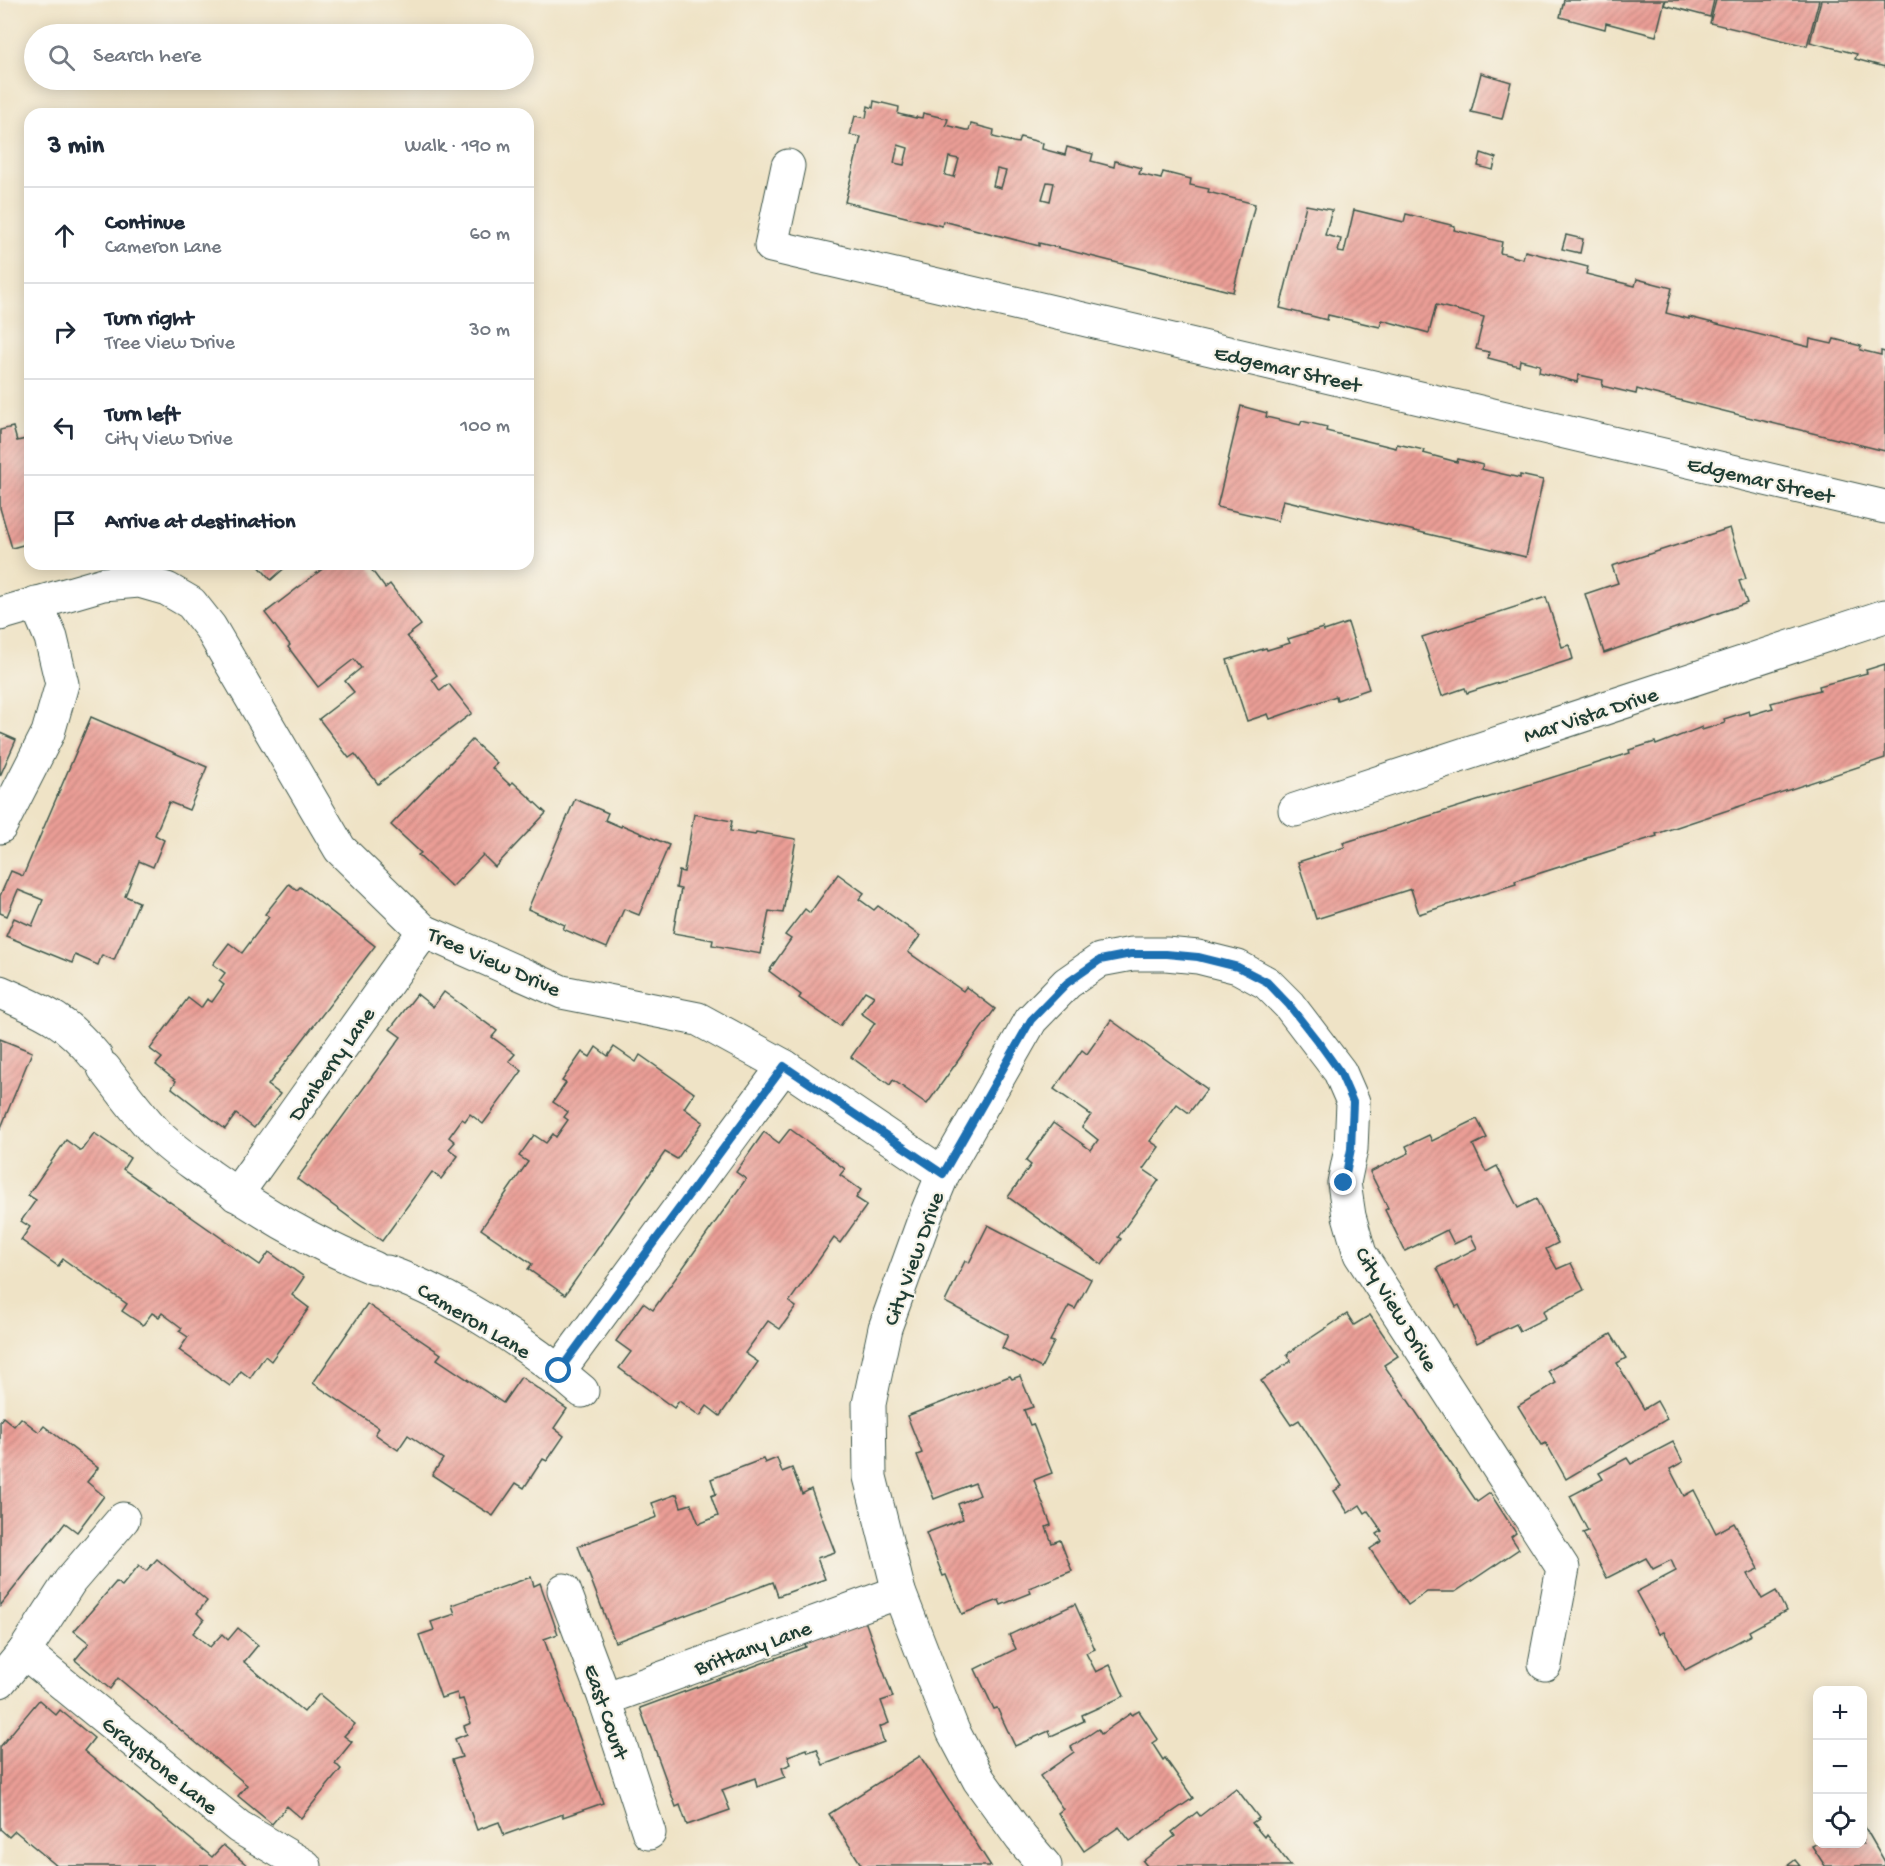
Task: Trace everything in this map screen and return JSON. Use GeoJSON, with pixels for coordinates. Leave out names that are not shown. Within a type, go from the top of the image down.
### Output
{"type":"FeatureCollection","features":[{"type":"Feature","properties":{"kind":"street","name":"Edgemar Street"},"geometry":{"type":"LineString","coordinates":[[788,166],[771,246],[1885,507]]}},
{"type":"Feature","properties":{"kind":"street","name":"Tree View Drive"},"geometry":{"type":"LineString","coordinates":[[0,614],[103,584],[139,581],[168,589],[191,603],[210,627],[340,849],[424,931],[562,992],[698,1019],[784,1066],[943,1174]]}},
{"type":"Feature","properties":{"kind":"street"},"geometry":{"type":"LineString","coordinates":[[0,827],[48,733],[62,684],[51,638],[36,603]]}},
{"type":"Feature","properties":{"kind":"street","name":"Mar Vista Drive"},"geometry":{"type":"LineString","coordinates":[[1295,810],[1885,616]]}},
{"type":"Feature","properties":{"kind":"street","name":"Danberry Lane"},"geometry":{"type":"LineString","coordinates":[[236,1195],[424,931]]}},
{"type":"Feature","properties":{"kind":"street","name":"City View Drive"},"geometry":{"type":"LineString","coordinates":[[1045,1866],[979,1780],[954,1731],[899,1592],[870,1477],[869,1404],[885,1328],[943,1174],[1031,1020],[1067,983],[1100,960],[1131,954],[1166,954],[1198,957],[1238,967],[1267,982],[1289,1005],[1340,1072],[1353,1102],[1351,1149],[1344,1183],[1349,1216],[1360,1254],[1563,1568],[1545,1664]]}},
{"type":"Feature","properties":{"kind":"street"},"geometry":{"type":"LineString","coordinates":[[0,992],[60,1021],[73,1031],[160,1137],[236,1195]]}},
{"type":"Feature","properties":{"kind":"street","name":"Cameron Lane"},"geometry":{"type":"LineString","coordinates":[[236,1195],[315,1242],[414,1282],[465,1308],[571,1381],[784,1066]]}},
{"type":"Feature","properties":{"kind":"street"},"geometry":{"type":"LineString","coordinates":[[0,1681],[24,1652],[70,1581],[123,1520]]}},
{"type":"Feature","properties":{"kind":"street","name":"East Court"},"geometry":{"type":"LineString","coordinates":[[564,1590],[605,1699],[649,1833]]}},
{"type":"Feature","properties":{"kind":"street","name":"Brittany Lane"},"geometry":{"type":"LineString","coordinates":[[605,1699],[899,1592]]}},
{"type":"Feature","properties":{"kind":"street","name":"Graystone Lane"},"geometry":{"type":"LineString","coordinates":[[24,1652],[239,1827],[305,1866]]}},
{"type":"Feature","properties":{"kind":"building"},"geometry":{"type":"Polygon","coordinates":[[[1564,0],[1665,0],[1656,36],[1606,23],[1605,29],[1560,17],[1564,0]]]}},
{"type":"Feature","properties":{"kind":"building"},"geometry":{"type":"Polygon","coordinates":[[[1666,0],[1714,0],[1710,17],[1664,5],[1666,0]]]}},
{"type":"Feature","properties":{"kind":"building"},"geometry":{"type":"Polygon","coordinates":[[[1716,0],[1819,0],[1807,46],[1710,23],[1716,0]]]}},
{"type":"Feature","properties":{"kind":"building"},"geometry":{"type":"Polygon","coordinates":[[[1821,0],[1885,0],[1885,67],[1855,59],[1857,54],[1810,42],[1821,0]]]}},
{"type":"Feature","properties":{"kind":"building"},"geometry":{"type":"Polygon","coordinates":[[[1481,73],[1511,82],[1502,119],[1471,112],[1481,73]]]}},
{"type":"Feature","properties":{"kind":"building"},"geometry":{"type":"Polygon","coordinates":[[[874,101],[899,107],[898,114],[922,118],[923,113],[948,119],[946,125],[966,130],[969,130],[971,124],[994,130],[993,137],[1018,143],[1020,137],[1043,143],[1042,149],[1065,155],[1067,147],[1093,154],[1091,161],[1114,167],[1115,161],[1141,168],[1139,174],[1161,179],[1163,172],[1191,179],[1190,185],[1255,204],[1233,292],[1039,243],[1039,246],[943,221],[942,226],[845,202],[861,137],[850,135],[855,116],[866,118],[868,106],[873,108],[874,101]],[[898,145],[894,163],[904,165],[908,148],[898,145]],[[949,157],[945,175],[954,177],[959,159],[949,157]],[[997,169],[993,186],[1001,188],[1006,171],[997,169]],[[1047,182],[1042,199],[1050,201],[1054,183],[1047,182]]]}},
{"type":"Feature","properties":{"kind":"building"},"geometry":{"type":"Polygon","coordinates":[[[1481,153],[1496,158],[1493,170],[1478,166],[1481,153]]]}},
{"type":"Feature","properties":{"kind":"building"},"geometry":{"type":"Polygon","coordinates":[[[1306,205],[1332,210],[1325,235],[1341,239],[1338,252],[1344,253],[1354,210],[1404,222],[1406,214],[1455,226],[1454,230],[1502,242],[1500,253],[1523,259],[1525,251],[1588,267],[1586,274],[1635,286],[1637,279],[1672,288],[1666,313],[1809,347],[1810,339],[1832,344],[1834,339],[1861,346],[1860,350],[1881,355],[1881,351],[1885,352],[1885,451],[1637,389],[1636,394],[1602,386],[1603,380],[1579,375],[1577,382],[1539,372],[1540,365],[1520,360],[1519,366],[1488,358],[1489,352],[1476,349],[1484,317],[1436,305],[1429,333],[1382,320],[1380,327],[1328,315],[1327,320],[1280,308],[1306,205]]]}},
{"type":"Feature","properties":{"kind":"building"},"geometry":{"type":"Polygon","coordinates":[[[1566,235],[1583,239],[1580,253],[1562,249],[1566,235]]]}},
{"type":"Feature","properties":{"kind":"building"},"geometry":{"type":"Polygon","coordinates":[[[1241,406],[1267,413],[1266,417],[1300,425],[1302,421],[1327,427],[1326,431],[1363,440],[1396,448],[1397,444],[1424,450],[1423,453],[1457,462],[1458,459],[1483,465],[1481,469],[1520,478],[1520,475],[1543,480],[1526,557],[1283,500],[1278,521],[1217,507],[1241,406]]]}},
{"type":"Feature","properties":{"kind":"building"},"geometry":{"type":"Polygon","coordinates":[[[13,427],[17,441],[24,439],[24,545],[12,548],[0,508],[0,430],[13,427]]]}},
{"type":"Feature","properties":{"kind":"building"},"geometry":{"type":"Polygon","coordinates":[[[1730,528],[1746,579],[1739,581],[1747,603],[1604,653],[1585,594],[1618,583],[1612,566],[1730,528]]]}},
{"type":"Feature","properties":{"kind":"building"},"geometry":{"type":"Polygon","coordinates":[[[262,570],[282,570],[271,580],[262,570]]]}},
{"type":"Feature","properties":{"kind":"building"},"geometry":{"type":"Polygon","coordinates":[[[321,570],[372,570],[385,588],[390,584],[421,625],[407,636],[437,675],[432,679],[440,691],[449,684],[472,713],[378,784],[355,754],[349,758],[319,719],[354,692],[345,681],[361,668],[354,659],[318,687],[265,613],[321,570]]]}},
{"type":"Feature","properties":{"kind":"building"},"geometry":{"type":"Polygon","coordinates":[[[1546,597],[1562,647],[1569,645],[1573,659],[1467,693],[1465,688],[1442,696],[1422,637],[1546,597]]]}},
{"type":"Feature","properties":{"kind":"building"},"geometry":{"type":"Polygon","coordinates":[[[1348,623],[1369,689],[1337,700],[1336,696],[1270,719],[1268,714],[1247,721],[1227,660],[1290,643],[1288,639],[1323,628],[1324,631],[1348,623]]]}},
{"type":"Feature","properties":{"kind":"building"},"geometry":{"type":"Polygon","coordinates":[[[1885,664],[1885,758],[1656,834],[1657,836],[1515,881],[1516,884],[1419,914],[1411,889],[1316,919],[1298,862],[1345,847],[1343,843],[1630,753],[1629,750],[1655,742],[1656,745],[1702,727],[1702,730],[1725,723],[1724,719],[1749,711],[1750,715],[1773,708],[1771,703],[1820,690],[1819,686],[1867,673],[1866,670],[1885,664]]]}},
{"type":"Feature","properties":{"kind":"building"},"geometry":{"type":"Polygon","coordinates":[[[91,717],[207,767],[189,810],[169,802],[155,835],[164,840],[153,867],[139,861],[125,896],[139,902],[114,960],[102,955],[98,965],[75,955],[72,963],[6,936],[14,918],[32,926],[43,900],[18,890],[7,916],[0,913],[0,896],[11,871],[23,876],[91,717]]]}},
{"type":"Feature","properties":{"kind":"building"},"geometry":{"type":"Polygon","coordinates":[[[0,733],[16,740],[0,776],[0,733]]]}},
{"type":"Feature","properties":{"kind":"building"},"geometry":{"type":"Polygon","coordinates":[[[472,740],[497,763],[492,768],[510,785],[513,782],[546,813],[495,867],[483,855],[452,887],[391,825],[472,740]]]}},
{"type":"Feature","properties":{"kind":"building"},"geometry":{"type":"Polygon","coordinates":[[[575,799],[608,813],[605,820],[669,845],[639,915],[624,909],[607,948],[563,929],[565,925],[528,909],[575,799]]]}},
{"type":"Feature","properties":{"kind":"building"},"geometry":{"type":"Polygon","coordinates":[[[694,814],[732,821],[730,831],[755,835],[756,832],[796,839],[783,913],[769,911],[761,954],[712,945],[713,940],[673,933],[681,889],[676,888],[679,871],[684,872],[694,814]]]}},
{"type":"Feature","properties":{"kind":"building"},"geometry":{"type":"Polygon","coordinates":[[[838,874],[864,893],[859,899],[874,910],[878,906],[920,936],[908,952],[963,991],[966,987],[995,1009],[927,1104],[893,1080],[890,1085],[851,1057],[875,1023],[861,1013],[874,996],[865,991],[840,1026],[799,998],[801,995],[769,971],[791,939],[785,935],[805,909],[810,913],[838,874]]]}},
{"type":"Feature","properties":{"kind":"building"},"geometry":{"type":"Polygon","coordinates":[[[289,884],[297,890],[300,887],[375,946],[268,1085],[280,1094],[254,1128],[236,1114],[225,1129],[172,1088],[176,1081],[156,1065],[162,1058],[150,1049],[188,998],[201,1008],[207,999],[212,1002],[224,985],[219,981],[225,973],[213,964],[229,943],[242,953],[269,917],[265,914],[289,884]]]}},
{"type":"Feature","properties":{"kind":"building"},"geometry":{"type":"Polygon","coordinates":[[[444,992],[497,1031],[492,1037],[515,1054],[509,1061],[522,1071],[483,1124],[470,1114],[465,1121],[462,1119],[449,1137],[455,1142],[449,1149],[458,1156],[441,1179],[432,1172],[382,1241],[297,1179],[401,1037],[390,1029],[417,994],[433,1007],[444,992]]]}},
{"type":"Feature","properties":{"kind":"building"},"geometry":{"type":"Polygon","coordinates":[[[1111,1020],[1207,1089],[1189,1113],[1177,1104],[1150,1141],[1159,1147],[1143,1169],[1159,1180],[1118,1237],[1121,1239],[1102,1265],[1008,1197],[1031,1165],[1026,1161],[1053,1123],[1091,1150],[1098,1140],[1082,1127],[1091,1115],[1054,1089],[1082,1050],[1087,1054],[1111,1020]]]}},
{"type":"Feature","properties":{"kind":"building"},"geometry":{"type":"Polygon","coordinates":[[[0,1039],[32,1052],[0,1130],[0,1039]]]}},
{"type":"Feature","properties":{"kind":"building"},"geometry":{"type":"Polygon","coordinates":[[[596,1047],[608,1056],[614,1047],[636,1062],[640,1055],[694,1093],[684,1108],[703,1122],[677,1159],[665,1152],[565,1295],[528,1269],[532,1264],[481,1229],[528,1162],[519,1156],[534,1135],[546,1143],[553,1134],[556,1137],[568,1120],[564,1117],[568,1112],[553,1102],[566,1083],[562,1081],[582,1052],[590,1057],[596,1047]]]}},
{"type":"Feature","properties":{"kind":"building"},"geometry":{"type":"Polygon","coordinates":[[[1477,1119],[1487,1138],[1473,1145],[1486,1172],[1497,1166],[1518,1208],[1536,1199],[1558,1243],[1546,1249],[1557,1269],[1571,1263],[1584,1290],[1543,1311],[1546,1318],[1520,1331],[1516,1324],[1477,1343],[1459,1305],[1456,1307],[1437,1268],[1477,1248],[1471,1236],[1454,1244],[1447,1230],[1405,1251],[1385,1210],[1388,1208],[1370,1172],[1409,1153],[1406,1146],[1429,1135],[1432,1141],[1477,1119]]]}},
{"type":"Feature","properties":{"kind":"building"},"geometry":{"type":"Polygon","coordinates":[[[790,1129],[845,1169],[840,1175],[861,1190],[856,1198],[867,1205],[840,1243],[834,1238],[789,1302],[796,1307],[780,1329],[768,1321],[745,1353],[758,1362],[720,1416],[707,1406],[700,1416],[679,1401],[674,1408],[619,1368],[631,1352],[616,1341],[643,1303],[653,1310],[746,1179],[736,1172],[764,1132],[779,1143],[790,1129]]]}},
{"type":"Feature","properties":{"kind":"building"},"geometry":{"type":"Polygon","coordinates":[[[94,1133],[130,1158],[123,1169],[260,1265],[269,1252],[304,1277],[292,1295],[309,1308],[271,1361],[265,1356],[250,1378],[241,1371],[230,1386],[179,1350],[188,1337],[179,1331],[182,1328],[162,1313],[159,1317],[152,1313],[143,1325],[122,1311],[127,1304],[63,1259],[58,1266],[21,1240],[30,1227],[21,1221],[36,1200],[28,1195],[66,1140],[81,1151],[94,1133]]]}},
{"type":"Feature","properties":{"kind":"building"},"geometry":{"type":"Polygon","coordinates":[[[988,1225],[1091,1279],[1075,1309],[1069,1306],[1050,1341],[1054,1342],[1041,1368],[1002,1348],[1008,1335],[945,1302],[965,1261],[969,1263],[988,1225]]]}},
{"type":"Feature","properties":{"kind":"building"},"geometry":{"type":"Polygon","coordinates":[[[367,1304],[441,1354],[437,1359],[503,1403],[521,1377],[567,1409],[554,1428],[564,1436],[547,1461],[543,1459],[524,1488],[516,1483],[493,1516],[451,1490],[452,1488],[432,1475],[443,1459],[408,1435],[398,1450],[375,1434],[379,1428],[313,1383],[367,1304]]]}},
{"type":"Feature","properties":{"kind":"building"},"geometry":{"type":"Polygon","coordinates":[[[1347,1314],[1354,1325],[1370,1315],[1398,1356],[1384,1365],[1477,1502],[1490,1493],[1516,1533],[1511,1537],[1519,1549],[1455,1592],[1427,1592],[1408,1605],[1370,1549],[1382,1541],[1377,1534],[1382,1531],[1368,1511],[1365,1513],[1360,1505],[1348,1513],[1334,1491],[1342,1486],[1299,1420],[1291,1425],[1261,1381],[1291,1361],[1287,1354],[1347,1314]]]}},
{"type":"Feature","properties":{"kind":"building"},"geometry":{"type":"Polygon","coordinates":[[[1611,1334],[1626,1358],[1617,1363],[1644,1409],[1657,1401],[1667,1419],[1566,1479],[1546,1443],[1542,1445],[1518,1406],[1556,1383],[1548,1371],[1611,1334]]]}},
{"type":"Feature","properties":{"kind":"building"},"geometry":{"type":"Polygon","coordinates":[[[1010,1376],[1012,1379],[1020,1376],[1033,1407],[1024,1410],[1030,1425],[1033,1424],[1052,1473],[1034,1480],[1051,1525],[1046,1527],[1052,1543],[1060,1540],[1072,1571],[1029,1588],[1031,1593],[1001,1605],[999,1600],[962,1614],[946,1575],[943,1576],[926,1533],[963,1519],[958,1504],[980,1495],[975,1483],[934,1499],[917,1455],[922,1453],[907,1416],[1010,1376]]]}},
{"type":"Feature","properties":{"kind":"building"},"geometry":{"type":"Polygon","coordinates":[[[3,1417],[14,1426],[21,1418],[39,1432],[44,1426],[98,1468],[87,1482],[104,1496],[77,1532],[65,1523],[0,1606],[0,1421],[3,1417]]]}},
{"type":"Feature","properties":{"kind":"building"},"geometry":{"type":"Polygon","coordinates":[[[1673,1442],[1683,1462],[1670,1469],[1684,1496],[1694,1490],[1716,1533],[1734,1523],[1759,1569],[1748,1574],[1762,1599],[1776,1591],[1786,1611],[1749,1631],[1751,1635],[1685,1670],[1664,1632],[1659,1634],[1636,1592],[1676,1571],[1671,1560],[1653,1569],[1646,1558],[1607,1578],[1583,1533],[1588,1531],[1570,1496],[1603,1479],[1599,1473],[1627,1458],[1631,1464],[1673,1442]]]}},
{"type":"Feature","properties":{"kind":"building"},"geometry":{"type":"Polygon","coordinates":[[[777,1458],[782,1472],[792,1468],[802,1494],[811,1489],[835,1552],[817,1558],[825,1579],[778,1596],[773,1582],[615,1642],[578,1546],[657,1517],[652,1503],[677,1494],[681,1507],[691,1504],[699,1524],[718,1516],[711,1496],[716,1494],[711,1479],[763,1459],[765,1463],[777,1458]]]}},
{"type":"Feature","properties":{"kind":"building"},"geometry":{"type":"Polygon","coordinates":[[[157,1559],[207,1601],[197,1613],[204,1620],[193,1633],[210,1647],[222,1634],[228,1640],[238,1628],[258,1645],[244,1662],[304,1712],[319,1694],[355,1724],[344,1736],[352,1742],[335,1763],[341,1769],[301,1818],[287,1806],[272,1824],[238,1796],[247,1785],[118,1678],[110,1689],[75,1660],[89,1643],[74,1631],[116,1582],[122,1586],[139,1565],[146,1571],[157,1559]]]}},
{"type":"Feature","properties":{"kind":"building"},"geometry":{"type":"Polygon","coordinates":[[[531,1577],[534,1586],[540,1583],[558,1634],[544,1639],[603,1803],[563,1817],[563,1814],[504,1835],[499,1822],[477,1830],[452,1760],[462,1757],[455,1739],[467,1734],[464,1726],[471,1723],[463,1699],[459,1700],[457,1693],[441,1698],[419,1635],[434,1630],[431,1622],[455,1614],[452,1605],[531,1577]]]}},
{"type":"Feature","properties":{"kind":"building"},"geometry":{"type":"Polygon","coordinates":[[[1075,1604],[1095,1649],[1086,1653],[1096,1672],[1110,1665],[1124,1696],[1082,1715],[1084,1721],[1051,1736],[1049,1731],[1015,1746],[975,1669],[1016,1649],[1009,1635],[1075,1604]]]}},
{"type":"Feature","properties":{"kind":"building"},"geometry":{"type":"Polygon","coordinates":[[[864,1618],[893,1697],[881,1701],[889,1723],[879,1727],[884,1742],[823,1765],[817,1749],[808,1752],[807,1749],[788,1756],[791,1764],[782,1768],[785,1777],[757,1787],[755,1778],[722,1790],[730,1810],[687,1825],[680,1805],[676,1807],[640,1708],[806,1647],[802,1634],[864,1618]]]}},
{"type":"Feature","properties":{"kind":"building"},"geometry":{"type":"Polygon","coordinates":[[[39,1700],[56,1715],[60,1710],[94,1738],[84,1751],[212,1857],[223,1845],[248,1866],[57,1866],[15,1831],[9,1837],[0,1829],[0,1747],[39,1700]]]}},
{"type":"Feature","properties":{"kind":"building"},"geometry":{"type":"Polygon","coordinates":[[[1139,1711],[1158,1739],[1152,1743],[1193,1798],[1130,1841],[1119,1827],[1084,1851],[1058,1813],[1063,1809],[1040,1776],[1074,1752],[1071,1747],[1098,1729],[1101,1734],[1131,1713],[1132,1715],[1139,1711]]]}},
{"type":"Feature","properties":{"kind":"building"},"geometry":{"type":"Polygon","coordinates":[[[920,1756],[991,1866],[862,1866],[829,1814],[920,1756]]]}},
{"type":"Feature","properties":{"kind":"building"},"geometry":{"type":"Polygon","coordinates":[[[1236,1788],[1259,1818],[1252,1823],[1264,1837],[1266,1834],[1291,1866],[1147,1866],[1143,1861],[1175,1836],[1172,1832],[1197,1812],[1200,1816],[1236,1788]]]}},
{"type":"Feature","properties":{"kind":"building"},"geometry":{"type":"Polygon","coordinates":[[[1867,1831],[1885,1862],[1885,1866],[1825,1866],[1813,1848],[1867,1848],[1867,1831]]]}},
{"type":"Feature","properties":{"kind":"building"},"geometry":{"type":"Polygon","coordinates":[[[1795,1860],[1800,1866],[1787,1866],[1795,1860]]]}},
{"type":"Feature","properties":{"kind":"route"},"geometry":{"type":"LineString","coordinates":[[559,1371],[784,1066],[943,1174],[1031,1020],[1067,983],[1100,960],[1131,954],[1198,957],[1238,967],[1267,982],[1289,1005],[1340,1072],[1353,1102],[1351,1149],[1344,1183]]}}]}
